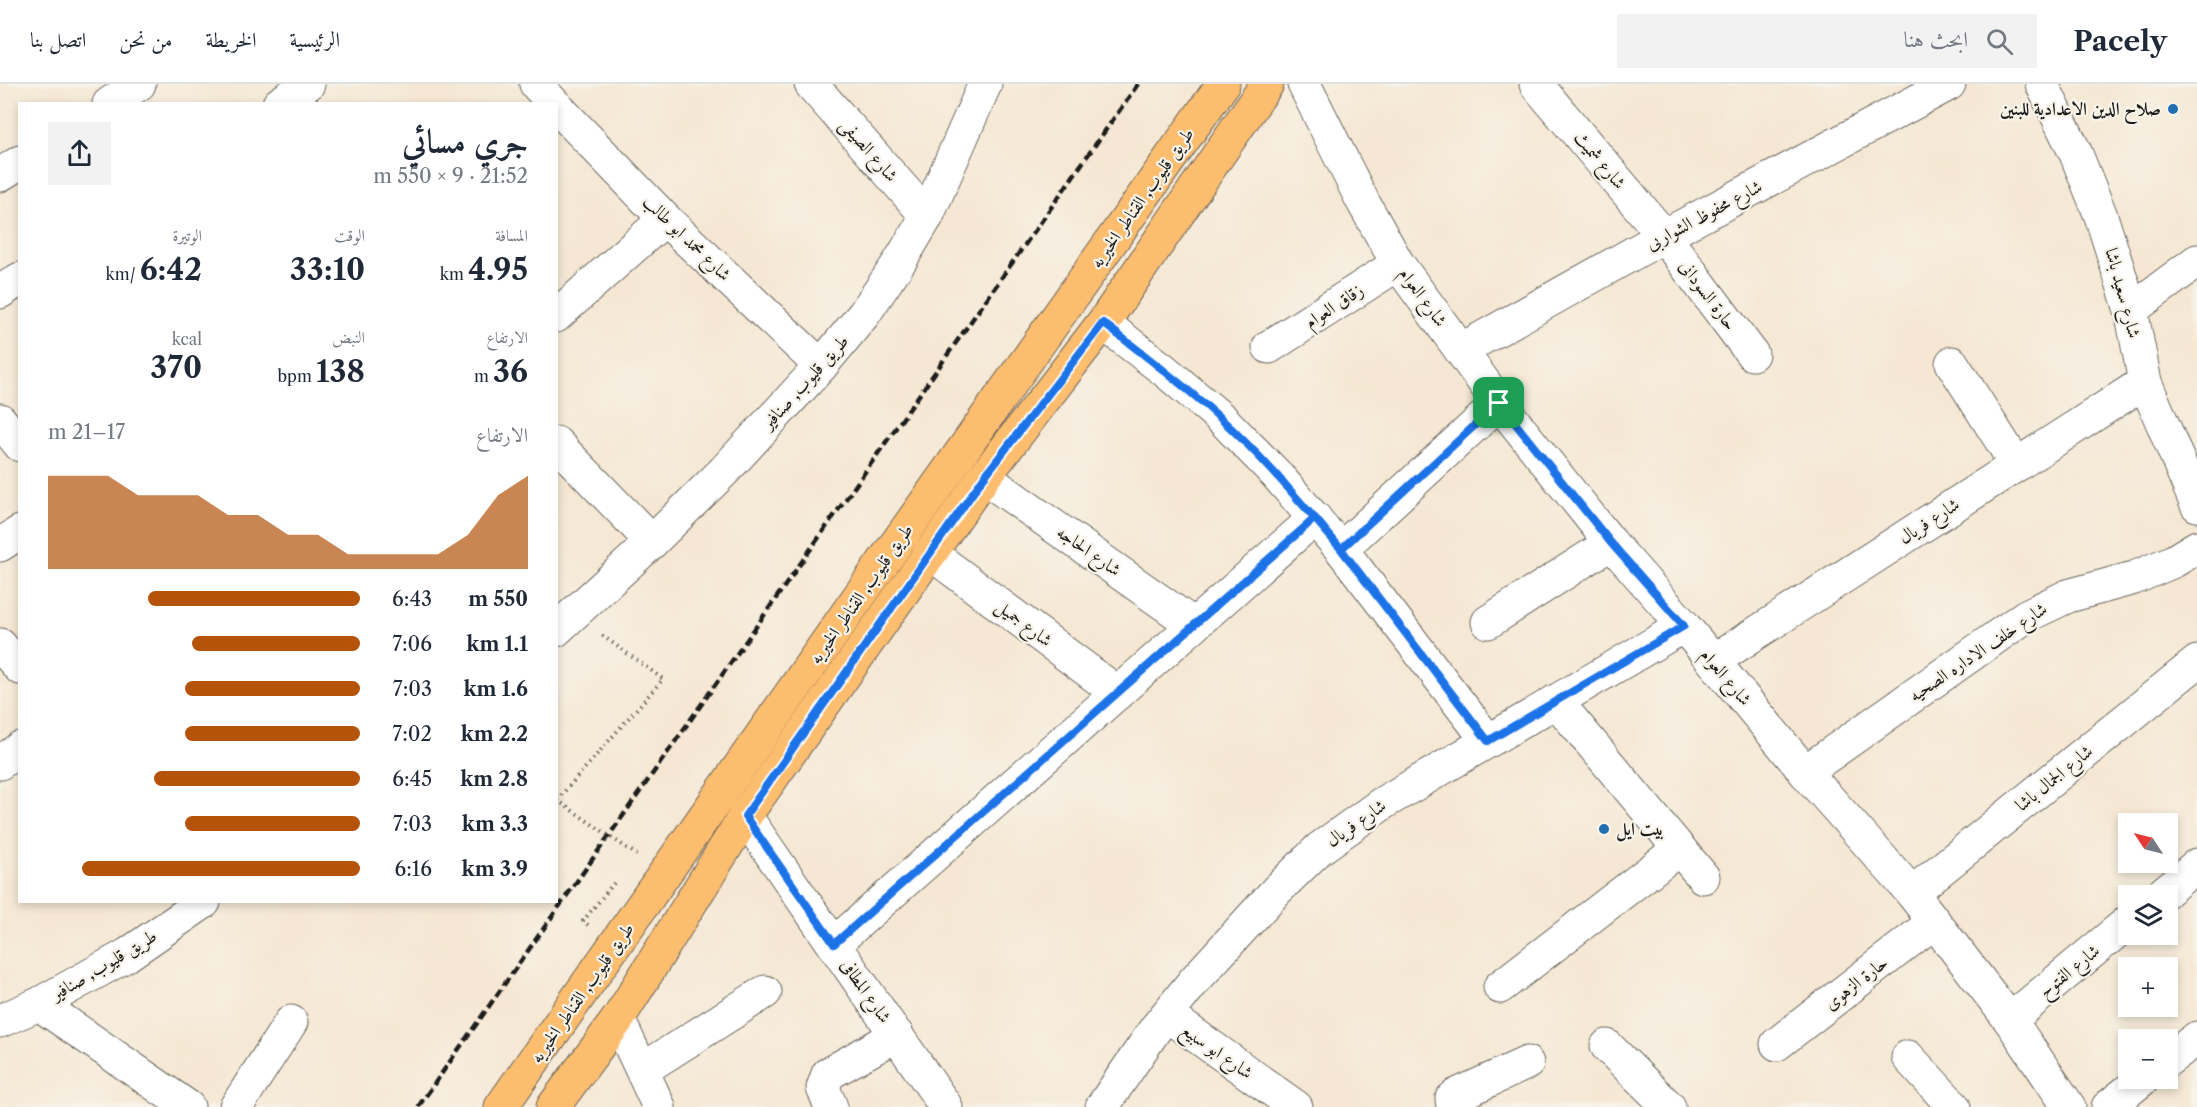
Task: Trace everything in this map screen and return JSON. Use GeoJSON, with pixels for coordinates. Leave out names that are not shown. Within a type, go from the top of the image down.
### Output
{"type":"FeatureCollection","features":[{"type":"Feature","properties":{"kind":"main road","name":"طريق قليوب, القناطر الخيريه"},"geometry":{"type":"LineString","coordinates":[[501,1107],[855,602],[1223,84]]}},
{"type":"Feature","properties":{"kind":"main road","name":"طريق قليوب, القناطر الخيريه"},"geometry":{"type":"LineString","coordinates":[[553,1107],[618,1019],[745,816],[984,477],[1103,323],[1267,84]]}},
{"type":"Feature","properties":{"kind":"street"},"geometry":{"type":"LineString","coordinates":[[112,102],[139,84]]}},
{"type":"Feature","properties":{"kind":"street"},"geometry":{"type":"LineString","coordinates":[[282,102],[308,84]]}},
{"type":"Feature","properties":{"kind":"street","name":"شارع الصيفى"},"geometry":{"type":"LineString","coordinates":[[811,84],[927,216]]}},
{"type":"Feature","properties":{"kind":"street","name":"طريق قليوب, صنافير"},"geometry":{"type":"LineString","coordinates":[[565,623],[724,471],[821,366],[864,314],[927,216],[985,84]]}},
{"type":"Feature","properties":{"kind":"street","name":"شارع العوام"},"geometry":{"type":"LineString","coordinates":[[1304,84],[1363,202],[1398,264],[1499,403],[1611,543],[1912,893],[2010,1020],[2061,1104]]}},
{"type":"Feature","properties":{"kind":"street","name":"شارع شميث"},"geometry":{"type":"LineString","coordinates":[[1536,84],[1664,236]]}},
{"type":"Feature","properties":{"kind":"street","name":"شارع محفوظ الشواربى"},"geometry":{"type":"LineString","coordinates":[[1461,350],[1664,236],[1949,84]]}},
{"type":"Feature","properties":{"kind":"street","name":"شارع سعيد باشا"},"geometry":{"type":"LineString","coordinates":[[2042,84],[2076,154],[2101,216],[2131,310],[2145,382],[2197,505]]}},
{"type":"Feature","properties":{"kind":"street","name":"شارع محمد ابو طالب"},"geometry":{"type":"LineString","coordinates":[[558,114],[665,219],[821,366]]}},
{"type":"Feature","properties":{"kind":"street"},"geometry":{"type":"LineString","coordinates":[[0,175],[18,163]]}},
{"type":"Feature","properties":{"kind":"street"},"geometry":{"type":"LineString","coordinates":[[558,314],[665,219]]}},
{"type":"Feature","properties":{"kind":"street","name":"حارة السودانى"},"geometry":{"type":"LineString","coordinates":[[1664,236],[1752,354]]}},
{"type":"Feature","properties":{"kind":"street"},"geometry":{"type":"LineString","coordinates":[[2131,310],[2197,261]]}},
{"type":"Feature","properties":{"kind":"street","name":"زقاق العوام"},"geometry":{"type":"LineString","coordinates":[[1269,347],[1398,264]]}},
{"type":"Feature","properties":{"kind":"street"},"geometry":{"type":"LineString","coordinates":[[0,292],[18,280]]}},
{"type":"Feature","properties":{"kind":"street"},"geometry":{"type":"LineString","coordinates":[[1103,323],[1222,419],[1276,474],[1341,549],[1488,741]]}},
{"type":"Feature","properties":{"kind":"street"},"geometry":{"type":"LineString","coordinates":[[1952,363],[2016,464]]}},
{"type":"Feature","properties":{"kind":"street","name":"شارع فريال"},"geometry":{"type":"LineString","coordinates":[[1713,661],[2145,382]]}},
{"type":"Feature","properties":{"kind":"street"},"geometry":{"type":"LineString","coordinates":[[1341,549],[1499,403]]}},
{"type":"Feature","properties":{"kind":"street"},"geometry":{"type":"LineString","coordinates":[[0,420],[18,442]]}},
{"type":"Feature","properties":{"kind":"street"},"geometry":{"type":"LineString","coordinates":[[558,444],[652,542]]}},
{"type":"Feature","properties":{"kind":"street","name":"شارع الحاجه"},"geometry":{"type":"LineString","coordinates":[[984,477],[1194,626]]}},
{"type":"Feature","properties":{"kind":"street"},"geometry":{"type":"LineString","coordinates":[[834,944],[1315,518]]}},
{"type":"Feature","properties":{"kind":"street"},"geometry":{"type":"LineString","coordinates":[[0,545],[18,533]]}},
{"type":"Feature","properties":{"kind":"street"},"geometry":{"type":"LineString","coordinates":[[1488,622],[1611,543]]}},
{"type":"Feature","properties":{"kind":"street","name":"شارع خلف الاداره الصحيه"},"geometry":{"type":"LineString","coordinates":[[1805,771],[2026,616],[2068,596],[2134,578],[2174,561],[2197,547]]}},
{"type":"Feature","properties":{"kind":"street","name":"شارع جميل"},"geometry":{"type":"LineString","coordinates":[[930,553],[1118,693]]}},
{"type":"Feature","properties":{"kind":"street","name":"شارع فريال"},"geometry":{"type":"LineString","coordinates":[[1102,1107],[1167,1015],[1234,935],[1319,849],[1383,802],[1684,626]]}},
{"type":"Feature","properties":{"kind":"street"},"geometry":{"type":"LineString","coordinates":[[0,645],[18,666]]}},
{"type":"Feature","properties":{"kind":"street","name":"شارع الجمال باشا"},"geometry":{"type":"LineString","coordinates":[[1912,893],[2197,662]]}},
{"type":"Feature","properties":{"kind":"street"},"geometry":{"type":"LineString","coordinates":[[1556,701],[1703,877]]}},
{"type":"Feature","properties":{"kind":"street"},"geometry":{"type":"LineString","coordinates":[[0,763],[18,750]]}},
{"type":"Feature","properties":{"kind":"street","name":"شارع المطافى"},"geometry":{"type":"LineString","coordinates":[[745,816],[946,1107]]}},
{"type":"Feature","properties":{"kind":"street"},"geometry":{"type":"LineString","coordinates":[[1500,987],[1679,849]]}},
{"type":"Feature","properties":{"kind":"street"},"geometry":{"type":"LineString","coordinates":[[2173,885],[2197,865]]}},
{"type":"Feature","properties":{"kind":"street","name":"طريق قليوب, صنافير"},"geometry":{"type":"LineString","coordinates":[[0,1021],[39,1004],[127,955],[203,903]]}},
{"type":"Feature","properties":{"kind":"street","name":"حارة الزهوى"},"geometry":{"type":"LineString","coordinates":[[1777,1044],[1934,922]]}},
{"type":"Feature","properties":{"kind":"street","name":"شارع الفتوح"},"geometry":{"type":"LineString","coordinates":[[2010,1020],[2118,930]]}},
{"type":"Feature","properties":{"kind":"street"},"geometry":{"type":"LineString","coordinates":[[642,1070],[765,992]]}},
{"type":"Feature","properties":{"kind":"street"},"geometry":{"type":"LineString","coordinates":[[39,1004],[174,1103]]}},
{"type":"Feature","properties":{"kind":"street","name":"شارع ابو سبيع"},"geometry":{"type":"LineString","coordinates":[[1167,1015],[1296,1107]]}},
{"type":"Feature","properties":{"kind":"street"},"geometry":{"type":"LineString","coordinates":[[618,1019],[659,1107]]}},
{"type":"Feature","properties":{"kind":"street"},"geometry":{"type":"LineString","coordinates":[[236,1107],[291,1022]]}},
{"type":"Feature","properties":{"kind":"street"},"geometry":{"type":"LineString","coordinates":[[831,1107],[823,1088],[828,1074],[897,1035]]}},
{"type":"Feature","properties":{"kind":"street"},"geometry":{"type":"LineString","coordinates":[[2178,1052],[2197,1038]]}},
{"type":"Feature","properties":{"kind":"street"},"geometry":{"type":"LineString","coordinates":[[1607,1046],[1669,1107]]}},
{"type":"Feature","properties":{"kind":"street"},"geometry":{"type":"LineString","coordinates":[[1908,1057],[1954,1107]]}},
{"type":"Feature","properties":{"kind":"street"},"geometry":{"type":"LineString","coordinates":[[1452,1107],[1452,1099],[1457,1095],[1527,1063]]}},
{"type":"Feature","properties":{"kind":"street"},"geometry":{"type":"LineString","coordinates":[[2108,1107],[2130,1089]]}},
{"type":"Feature","properties":{"kind":"path"},"geometry":{"type":"LineString","coordinates":[[558,799],[663,679],[565,623]]}},
{"type":"Feature","properties":{"kind":"path"},"geometry":{"type":"LineString","coordinates":[[558,801],[637,855],[630,863]]}},
{"type":"Feature","properties":{"kind":"path"},"geometry":{"type":"LineString","coordinates":[[583,921],[617,880]]}},
{"type":"Feature","properties":{"kind":"railway"},"geometry":{"type":"LineString","coordinates":[[418,1107],[1138,84]]}},
{"type":"Feature","properties":{"kind":"place","name":"صلاح الدين الاعدادية للبنين"},"geometry":{"type":"Point","coordinates":[2173,109]}},
{"type":"Feature","properties":{"kind":"place","name":"بيت ايل"},"geometry":{"type":"Point","coordinates":[1604,829]}},
{"type":"Feature","properties":{"kind":"route"},"geometry":{"type":"LineString","coordinates":[[1499,403],[1341,549],[1315,518],[834,944],[745,816],[984,477],[1103,323],[1222,419],[1276,474],[1315,518],[1341,549],[1488,741],[1684,626],[1611,543],[1499,403]]}}]}
